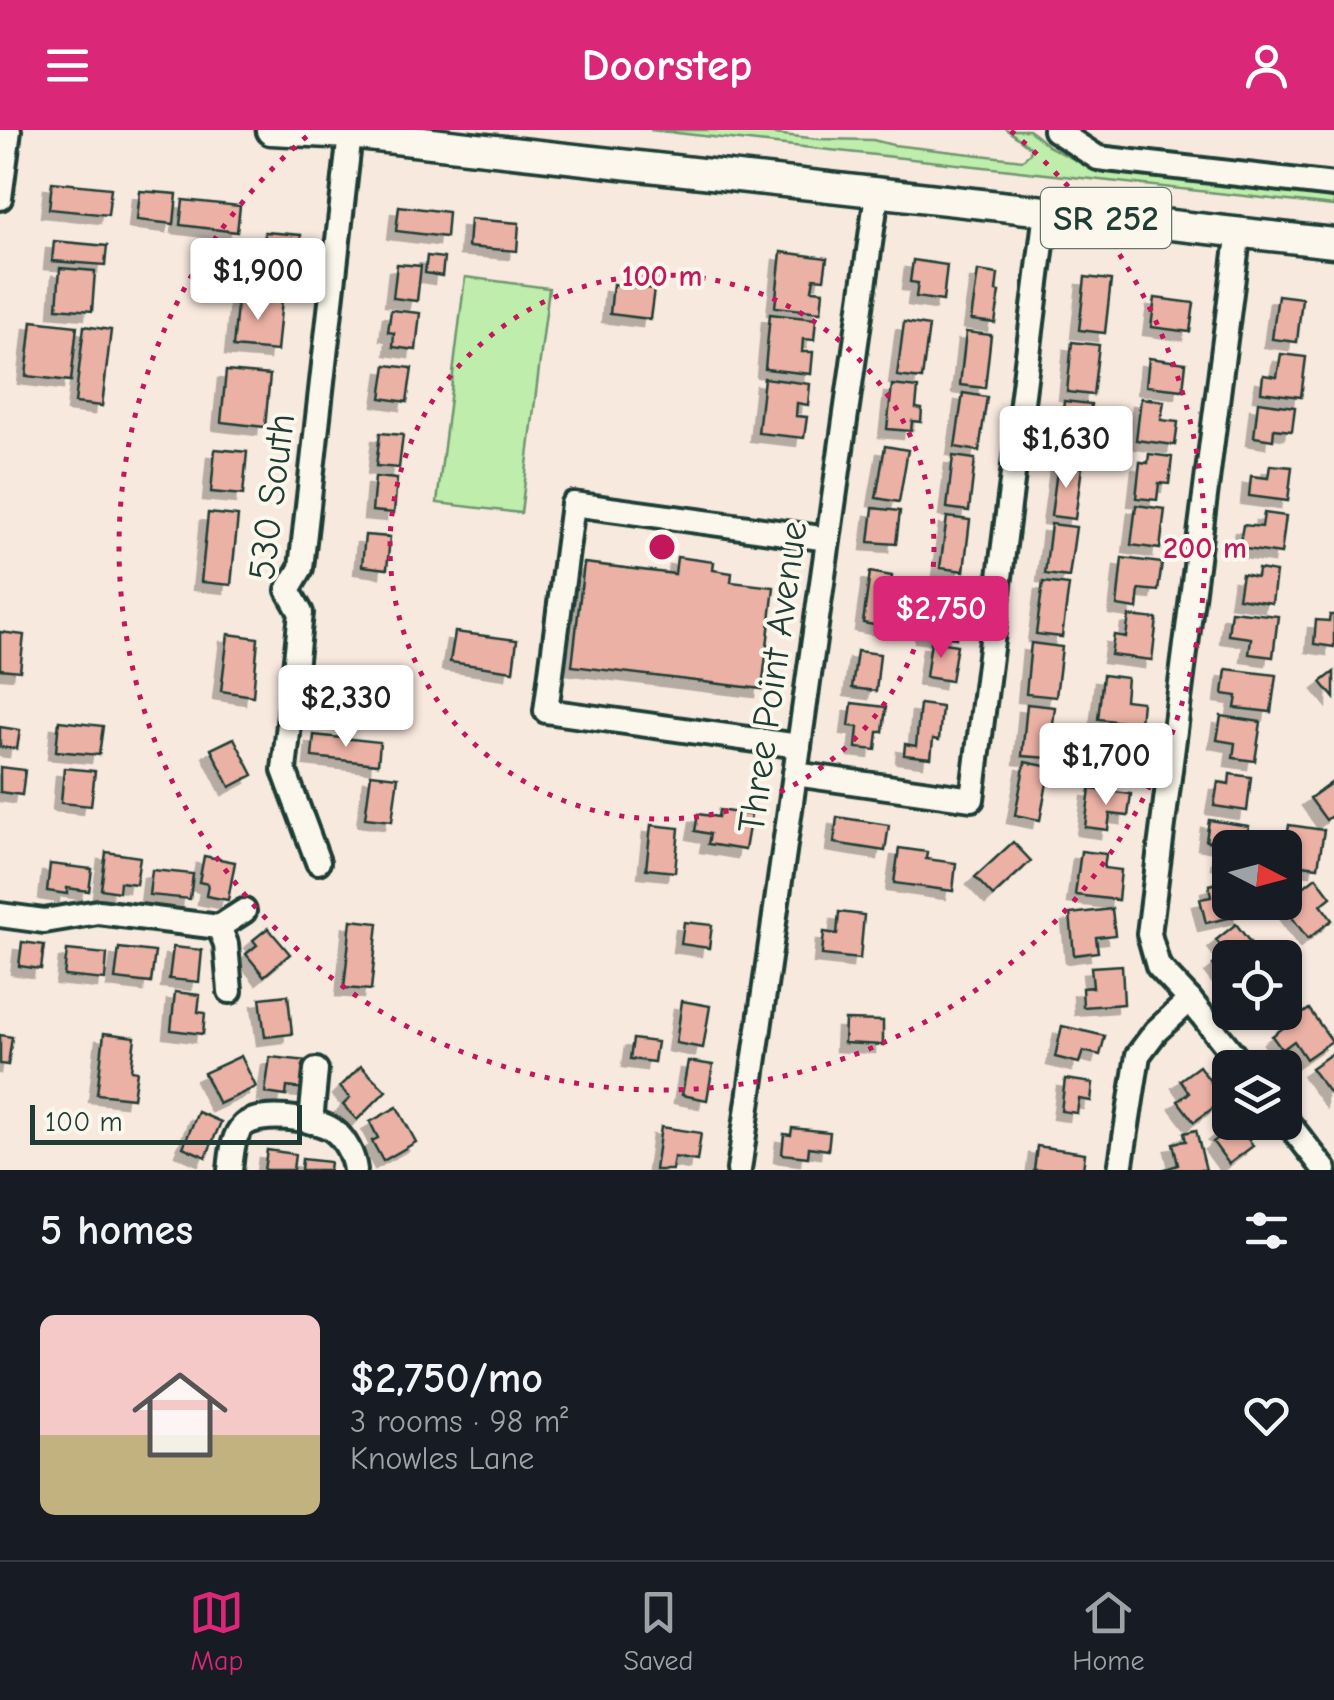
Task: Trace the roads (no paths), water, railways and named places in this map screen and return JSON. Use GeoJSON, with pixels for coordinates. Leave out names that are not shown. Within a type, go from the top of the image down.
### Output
{"type":"FeatureCollection","features":[{"type":"Feature","properties":{"kind":"main road","name":"SR 252"},"geometry":{"type":"LineString","coordinates":[[271,130],[350,134],[1334,243]]}},
{"type":"Feature","properties":{"kind":"street"},"geometry":{"type":"LineString","coordinates":[[0,198],[9,130]]}},
{"type":"Feature","properties":{"kind":"street"},"geometry":{"type":"LineString","coordinates":[[1054,130],[1098,158],[1334,184]]}},
{"type":"Feature","properties":{"kind":"street","name":"530 South"},"geometry":{"type":"LineString","coordinates":[[318,862],[284,770],[301,614],[288,590],[301,568],[350,134]]}},
{"type":"Feature","properties":{"kind":"street","name":"Three Point Avenue"},"geometry":{"type":"LineString","coordinates":[[739,1170],[877,194]]}},
{"type":"Feature","properties":{"kind":"street"},"geometry":{"type":"LineString","coordinates":[[795,774],[972,799],[1046,212]]}},
{"type":"Feature","properties":{"kind":"street"},"geometry":{"type":"LineString","coordinates":[[1230,1050],[1158,966],[1148,934],[1239,230]]}},
{"type":"Feature","properties":{"kind":"street"},"geometry":{"type":"LineString","coordinates":[[799,746],[546,711],[573,504],[828,539]]}},
{"type":"Feature","properties":{"kind":"street"},"geometry":{"type":"LineString","coordinates":[[0,915],[44,921],[98,912],[219,927],[244,911]]}},
{"type":"Feature","properties":{"kind":"street"},"geometry":{"type":"LineString","coordinates":[[219,927],[226,944],[230,991]]}},
{"type":"Feature","properties":{"kind":"street"},"geometry":{"type":"LineString","coordinates":[[1120,1170],[1138,1055],[1190,1000]]}},
{"type":"Feature","properties":{"kind":"street"},"geometry":{"type":"LineString","coordinates":[[311,1122],[316,1070]]}},
{"type":"Feature","properties":{"kind":"street"},"geometry":{"type":"LineString","coordinates":[[230,1170],[233,1142],[241,1128],[254,1118],[311,1122],[332,1129],[345,1143],[355,1170]]}},
{"type":"Feature","properties":{"kind":"street"},"geometry":{"type":"LineString","coordinates":[[1301,1140],[1325,1170]]}}]}
